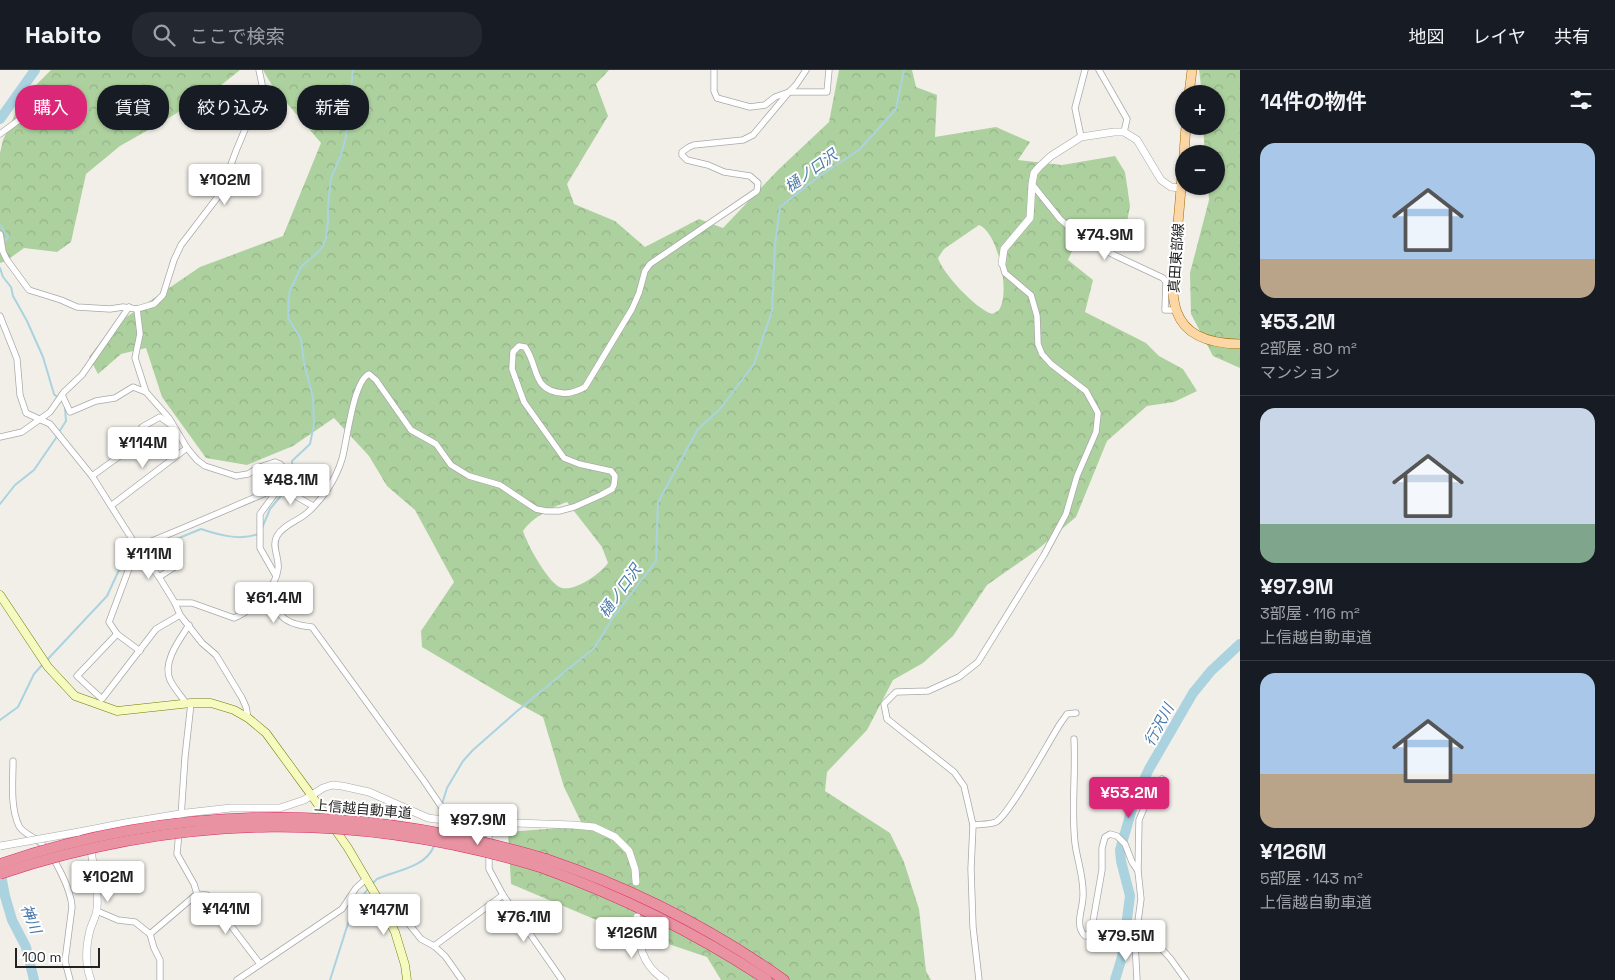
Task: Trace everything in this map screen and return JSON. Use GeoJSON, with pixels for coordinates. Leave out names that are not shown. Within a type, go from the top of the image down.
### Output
{"type":"FeatureCollection","features":[{"type":"Feature","properties":{"kind":"highway","name":"上信越自動車道"},"geometry":{"type":"LineString","coordinates":[[0,864],[51,848],[119,832],[185,822],[252,817],[321,818],[391,824],[455,835],[544,864],[660,916],[716,947],[766,980]]}},
{"type":"Feature","properties":{"kind":"highway","name":"上信越自動車道"},"geometry":{"type":"LineString","coordinates":[[0,874],[53,857],[119,841],[185,831],[260,826],[320,827],[397,834],[544,864],[604,880],[664,907],[720,938],[784,980]]}},
{"type":"Feature","properties":{"kind":"main road"},"geometry":{"type":"LineString","coordinates":[[1190,85],[1192,70]]}},
{"type":"Feature","properties":{"kind":"main road","name":"真田東部線"},"geometry":{"type":"LineString","coordinates":[[1180,195],[1172,288],[1176,310],[1185,326],[1196,336],[1219,344],[1240,344]]}},
{"type":"Feature","properties":{"kind":"main road"},"geometry":{"type":"LineString","coordinates":[[0,595],[45,662],[75,696],[117,711],[189,703],[223,705],[248,718],[266,733],[348,848],[378,898],[398,940],[407,980]]}},
{"type":"Feature","properties":{"kind":"street"},"geometry":{"type":"LineString","coordinates":[[0,234],[7,260],[29,290],[77,307],[110,309],[129,307],[137,309],[154,304],[163,295],[174,260],[181,245],[220,194],[261,91],[262,84],[259,70]]}},
{"type":"Feature","properties":{"kind":"street"},"geometry":{"type":"LineString","coordinates":[[714,70],[714,91],[717,98],[750,107],[765,105],[776,97],[789,92],[827,92],[829,70]]}},
{"type":"Feature","properties":{"kind":"street"},"geometry":{"type":"LineString","coordinates":[[175,603],[192,603],[234,618],[250,610],[271,586],[278,568],[275,545],[276,536],[307,513],[331,484],[342,459],[351,413],[362,380],[369,374],[376,380],[411,430],[436,444],[451,465],[469,476],[500,485],[536,509],[559,511],[601,496],[612,489],[616,480],[611,471],[579,464],[564,458],[524,402],[512,369],[513,352],[519,346],[525,347],[539,381],[549,390],[567,393],[581,390],[585,387],[632,308],[639,293],[645,271],[650,264],[751,196],[758,188],[758,183],[754,178],[724,172],[708,165],[687,160],[682,156],[682,152],[694,145],[743,140],[753,135],[796,85],[806,70]]}},
{"type":"Feature","properties":{"kind":"street"},"geometry":{"type":"LineString","coordinates":[[1081,137],[1075,108],[1085,70]]}},
{"type":"Feature","properties":{"kind":"street"},"geometry":{"type":"LineString","coordinates":[[1099,70],[1127,119],[1124,132]]}},
{"type":"Feature","properties":{"kind":"street"},"geometry":{"type":"LineString","coordinates":[[0,134],[15,123]]}},
{"type":"Feature","properties":{"kind":"street"},"geometry":{"type":"LineString","coordinates":[[979,980],[973,928],[971,870],[973,825],[964,786],[954,772],[888,719],[884,704],[896,692],[928,691],[959,677],[978,662],[1044,555],[1066,514],[1077,476],[1096,432],[1098,413],[1086,391],[1051,364],[1042,354],[1038,344],[1037,316],[1031,294],[1005,272],[1002,263],[1004,249],[1030,218],[1034,173],[1051,156],[1081,137],[1124,132],[1137,140],[1154,170],[1165,184],[1175,187]]}},
{"type":"Feature","properties":{"kind":"street"},"geometry":{"type":"LineString","coordinates":[[1032,184],[1060,219],[1078,235],[1114,255],[1163,278],[1166,282],[1165,310],[1176,310]]}},
{"type":"Feature","properties":{"kind":"street"},"geometry":{"type":"LineString","coordinates":[[0,437],[22,432],[50,412],[62,395],[82,374],[129,307]]}},
{"type":"Feature","properties":{"kind":"street"},"geometry":{"type":"LineString","coordinates":[[137,309],[140,334],[135,358],[146,392],[169,418],[187,448],[205,466],[236,476],[248,474],[270,463],[280,464],[286,470],[286,475],[280,488],[260,514],[260,548],[276,576]]}},
{"type":"Feature","properties":{"kind":"street"},"geometry":{"type":"LineString","coordinates":[[0,316],[17,359],[20,395],[26,413],[50,424],[92,476],[137,547],[159,577],[180,614],[202,642],[216,655],[242,698],[248,718]]}},
{"type":"Feature","properties":{"kind":"street"},"geometry":{"type":"LineString","coordinates":[[62,395],[70,412],[96,401],[115,398],[133,387],[146,392]]}},
{"type":"Feature","properties":{"kind":"street"},"geometry":{"type":"LineString","coordinates":[[92,476],[146,437],[142,427],[160,417],[173,426]]}},
{"type":"Feature","properties":{"kind":"street"},"geometry":{"type":"LineString","coordinates":[[112,505],[187,448]]}},
{"type":"Feature","properties":{"kind":"street"},"geometry":{"type":"LineString","coordinates":[[280,488],[313,506]]}},
{"type":"Feature","properties":{"kind":"street"},"geometry":{"type":"LineString","coordinates":[[140,651],[117,634],[109,622],[137,547],[168,536],[206,517],[280,488]]}},
{"type":"Feature","properties":{"kind":"street"},"geometry":{"type":"LineString","coordinates":[[159,577],[176,566]]}},
{"type":"Feature","properties":{"kind":"street"},"geometry":{"type":"LineString","coordinates":[[271,586],[276,609],[280,616],[300,626],[312,627],[451,821]]}},
{"type":"Feature","properties":{"kind":"street"},"geometry":{"type":"LineString","coordinates":[[117,634],[77,676],[102,700],[156,629],[180,614]]}},
{"type":"Feature","properties":{"kind":"street"},"geometry":{"type":"LineString","coordinates":[[190,625],[171,654],[169,679],[189,703],[177,854],[198,894]]}},
{"type":"Feature","properties":{"kind":"street"},"geometry":{"type":"LineString","coordinates":[[973,825],[994,823],[1000,819],[1067,714],[1076,713]]}},
{"type":"Feature","properties":{"kind":"street"},"geometry":{"type":"LineString","coordinates":[[1074,739],[1076,765],[1075,844],[1080,862],[1083,895],[1080,929],[1085,936],[1089,934],[1092,927],[1102,870],[1102,848],[1105,837],[1110,834],[1120,838],[1125,844],[1138,872]]}},
{"type":"Feature","properties":{"kind":"street"},"geometry":{"type":"LineString","coordinates":[[13,761],[14,812],[20,828],[42,844],[55,863],[71,899],[72,907],[65,961],[70,980]]}},
{"type":"Feature","properties":{"kind":"street"},"geometry":{"type":"LineString","coordinates":[[1137,980],[1135,943],[1141,899],[1138,872],[1139,820],[1162,779]]}},
{"type":"Feature","properties":{"kind":"street"},"geometry":{"type":"LineString","coordinates":[[0,846],[181,814],[231,808],[280,808],[293,805],[332,785],[369,792],[428,818],[451,821],[573,825],[594,828],[616,837],[628,851],[635,869],[636,882]]}},
{"type":"Feature","properties":{"kind":"street"},"geometry":{"type":"LineString","coordinates":[[489,822],[489,869],[503,895],[562,980]]}},
{"type":"Feature","properties":{"kind":"street"},"geometry":{"type":"LineString","coordinates":[[87,830],[96,882],[96,910],[87,953],[87,970],[91,980]]}},
{"type":"Feature","properties":{"kind":"street"},"geometry":{"type":"LineString","coordinates":[[237,980],[342,909],[356,888],[368,884]]}},
{"type":"Feature","properties":{"kind":"street"},"geometry":{"type":"LineString","coordinates":[[150,934],[198,894],[207,895],[260,964]]}},
{"type":"Feature","properties":{"kind":"street"},"geometry":{"type":"LineString","coordinates":[[434,946],[503,895]]}},
{"type":"Feature","properties":{"kind":"street"},"geometry":{"type":"LineString","coordinates":[[378,898],[409,924],[420,940],[434,946],[445,956],[462,980]]}},
{"type":"Feature","properties":{"kind":"street"},"geometry":{"type":"LineString","coordinates":[[96,910],[109,914],[118,920],[135,922],[150,934],[160,960],[160,980]]}},
{"type":"Feature","properties":{"kind":"street"},"geometry":{"type":"LineString","coordinates":[[637,917],[640,950],[646,963],[657,975],[665,980]]}},
{"type":"Feature","properties":{"kind":"street"},"geometry":{"type":"LineString","coordinates":[[1135,943],[1158,945],[1186,980]]}},
{"type":"Feature","properties":{"kind":"green space"},"geometry":{"type":"Polygon","coordinates":[[[51,70],[240,70],[221,85],[179,85],[179,112],[169,118],[169,85],[97,85],[97,130],[148,130],[120,146],[86,174],[71,242],[57,252],[24,248],[0,263],[0,153],[3,140],[15,114],[15,130],[87,130],[87,85],[36,85],[51,70]]]}},
{"type":"Feature","properties":{"kind":"green space"},"geometry":{"type":"Polygon","coordinates":[[[263,70],[609,70],[596,84],[608,116],[567,184],[574,204],[615,221],[645,247],[699,219],[723,228],[778,170],[829,122],[839,70],[912,70],[916,87],[937,95],[935,137],[996,127],[1030,142],[1018,160],[1062,165],[1115,156],[1125,172],[1130,206],[1127,222],[1072,251],[1068,260],[1093,280],[1085,312],[1146,343],[1159,356],[1183,369],[1197,391],[1174,402],[1147,406],[1107,441],[1076,517],[1037,550],[987,585],[953,636],[923,663],[893,680],[867,730],[827,772],[825,791],[890,833],[904,862],[919,909],[926,971],[931,980],[721,980],[707,957],[594,919],[511,884],[508,832],[583,826],[564,787],[543,717],[422,647],[421,631],[454,582],[415,510],[387,486],[369,456],[334,418],[293,446],[247,465],[206,458],[162,397],[146,348],[121,354],[98,374],[89,357],[113,326],[200,267],[283,236],[321,143],[310,130],[369,130],[369,85],[297,85],[297,115],[287,103],[287,85],[272,85],[263,70]],[[979,225],[944,249],[938,258],[946,273],[961,290],[985,311],[992,314],[999,310],[1002,302],[1004,291],[1003,277],[997,250],[986,230],[979,225]],[[567,502],[543,514],[526,526],[523,531],[545,572],[551,580],[562,588],[574,587],[587,581],[608,563],[602,547],[567,502]]]}},
{"type":"Feature","properties":{"kind":"green space"},"geometry":{"type":"Polygon","coordinates":[[[1199,70],[1240,70],[1240,368],[1213,356],[1191,314],[1190,273],[1209,200],[1209,195],[1225,195],[1225,145],[1204,145],[1204,135],[1225,135],[1225,85],[1201,85],[1199,70]]]}},
{"type":"Feature","properties":{"kind":"waterway"},"geometry":{"type":"LineString","coordinates":[[0,119],[35,70]]}},
{"type":"Feature","properties":{"kind":"waterway"},"geometry":{"type":"LineString","coordinates":[[287,488],[292,479],[292,461],[310,444],[314,424],[313,398],[304,363],[301,339],[288,318],[289,293],[301,267],[319,251],[326,237],[331,178],[341,155],[346,136],[353,70]]}},
{"type":"Feature","properties":{"kind":"waterway","name":"樋ノ口沢"},"geometry":{"type":"LineString","coordinates":[[442,804],[447,788],[463,761],[516,712],[595,647],[612,619],[656,561],[658,502],[698,429],[720,409],[754,364],[772,311],[775,245],[780,207],[818,177],[859,150],[896,109],[904,70]]}},
{"type":"Feature","properties":{"kind":"waterway"},"geometry":{"type":"LineString","coordinates":[[0,225],[8,237],[3,243]]}},
{"type":"Feature","properties":{"kind":"waterway"},"geometry":{"type":"LineString","coordinates":[[0,268],[3,277],[11,287],[13,296],[27,321],[43,357],[54,394],[57,397]]}},
{"type":"Feature","properties":{"kind":"waterway"},"geometry":{"type":"LineString","coordinates":[[59,432],[66,421],[65,408]]}},
{"type":"Feature","properties":{"kind":"waterway"},"geometry":{"type":"LineString","coordinates":[[0,504],[15,485],[34,470],[58,435]]}},
{"type":"Feature","properties":{"kind":"waterway"},"geometry":{"type":"LineString","coordinates":[[262,528],[270,509],[284,492]]}},
{"type":"Feature","properties":{"kind":"waterway"},"geometry":{"type":"LineString","coordinates":[[145,554],[157,547],[201,529],[237,537],[258,534]]}},
{"type":"Feature","properties":{"kind":"waterway"},"geometry":{"type":"LineString","coordinates":[[133,562],[141,557]]}},
{"type":"Feature","properties":{"kind":"waterway"},"geometry":{"type":"LineString","coordinates":[[47,660],[107,596],[119,570],[129,565]]}},
{"type":"Feature","properties":{"kind":"waterway","name":"行沢川"},"geometry":{"type":"LineString","coordinates":[[1115,980],[1122,957],[1130,896],[1120,850],[1134,802],[1149,769],[1193,693],[1211,671],[1240,644]]}},
{"type":"Feature","properties":{"kind":"waterway"},"geometry":{"type":"LineString","coordinates":[[0,720],[18,707],[34,674],[43,664]]}},
{"type":"Feature","properties":{"kind":"waterway","name":"樋ノ口沢"},"geometry":{"type":"LineString","coordinates":[[372,884],[377,879],[417,864],[430,853],[434,846]]}},
{"type":"Feature","properties":{"kind":"waterway","name":"神川"},"geometry":{"type":"LineString","coordinates":[[0,870],[12,920],[26,947],[34,980]]}},
{"type":"Feature","properties":{"kind":"waterway","name":"樋ノ口沢"},"geometry":{"type":"LineString","coordinates":[[330,980],[351,914],[369,887]]}}]}
